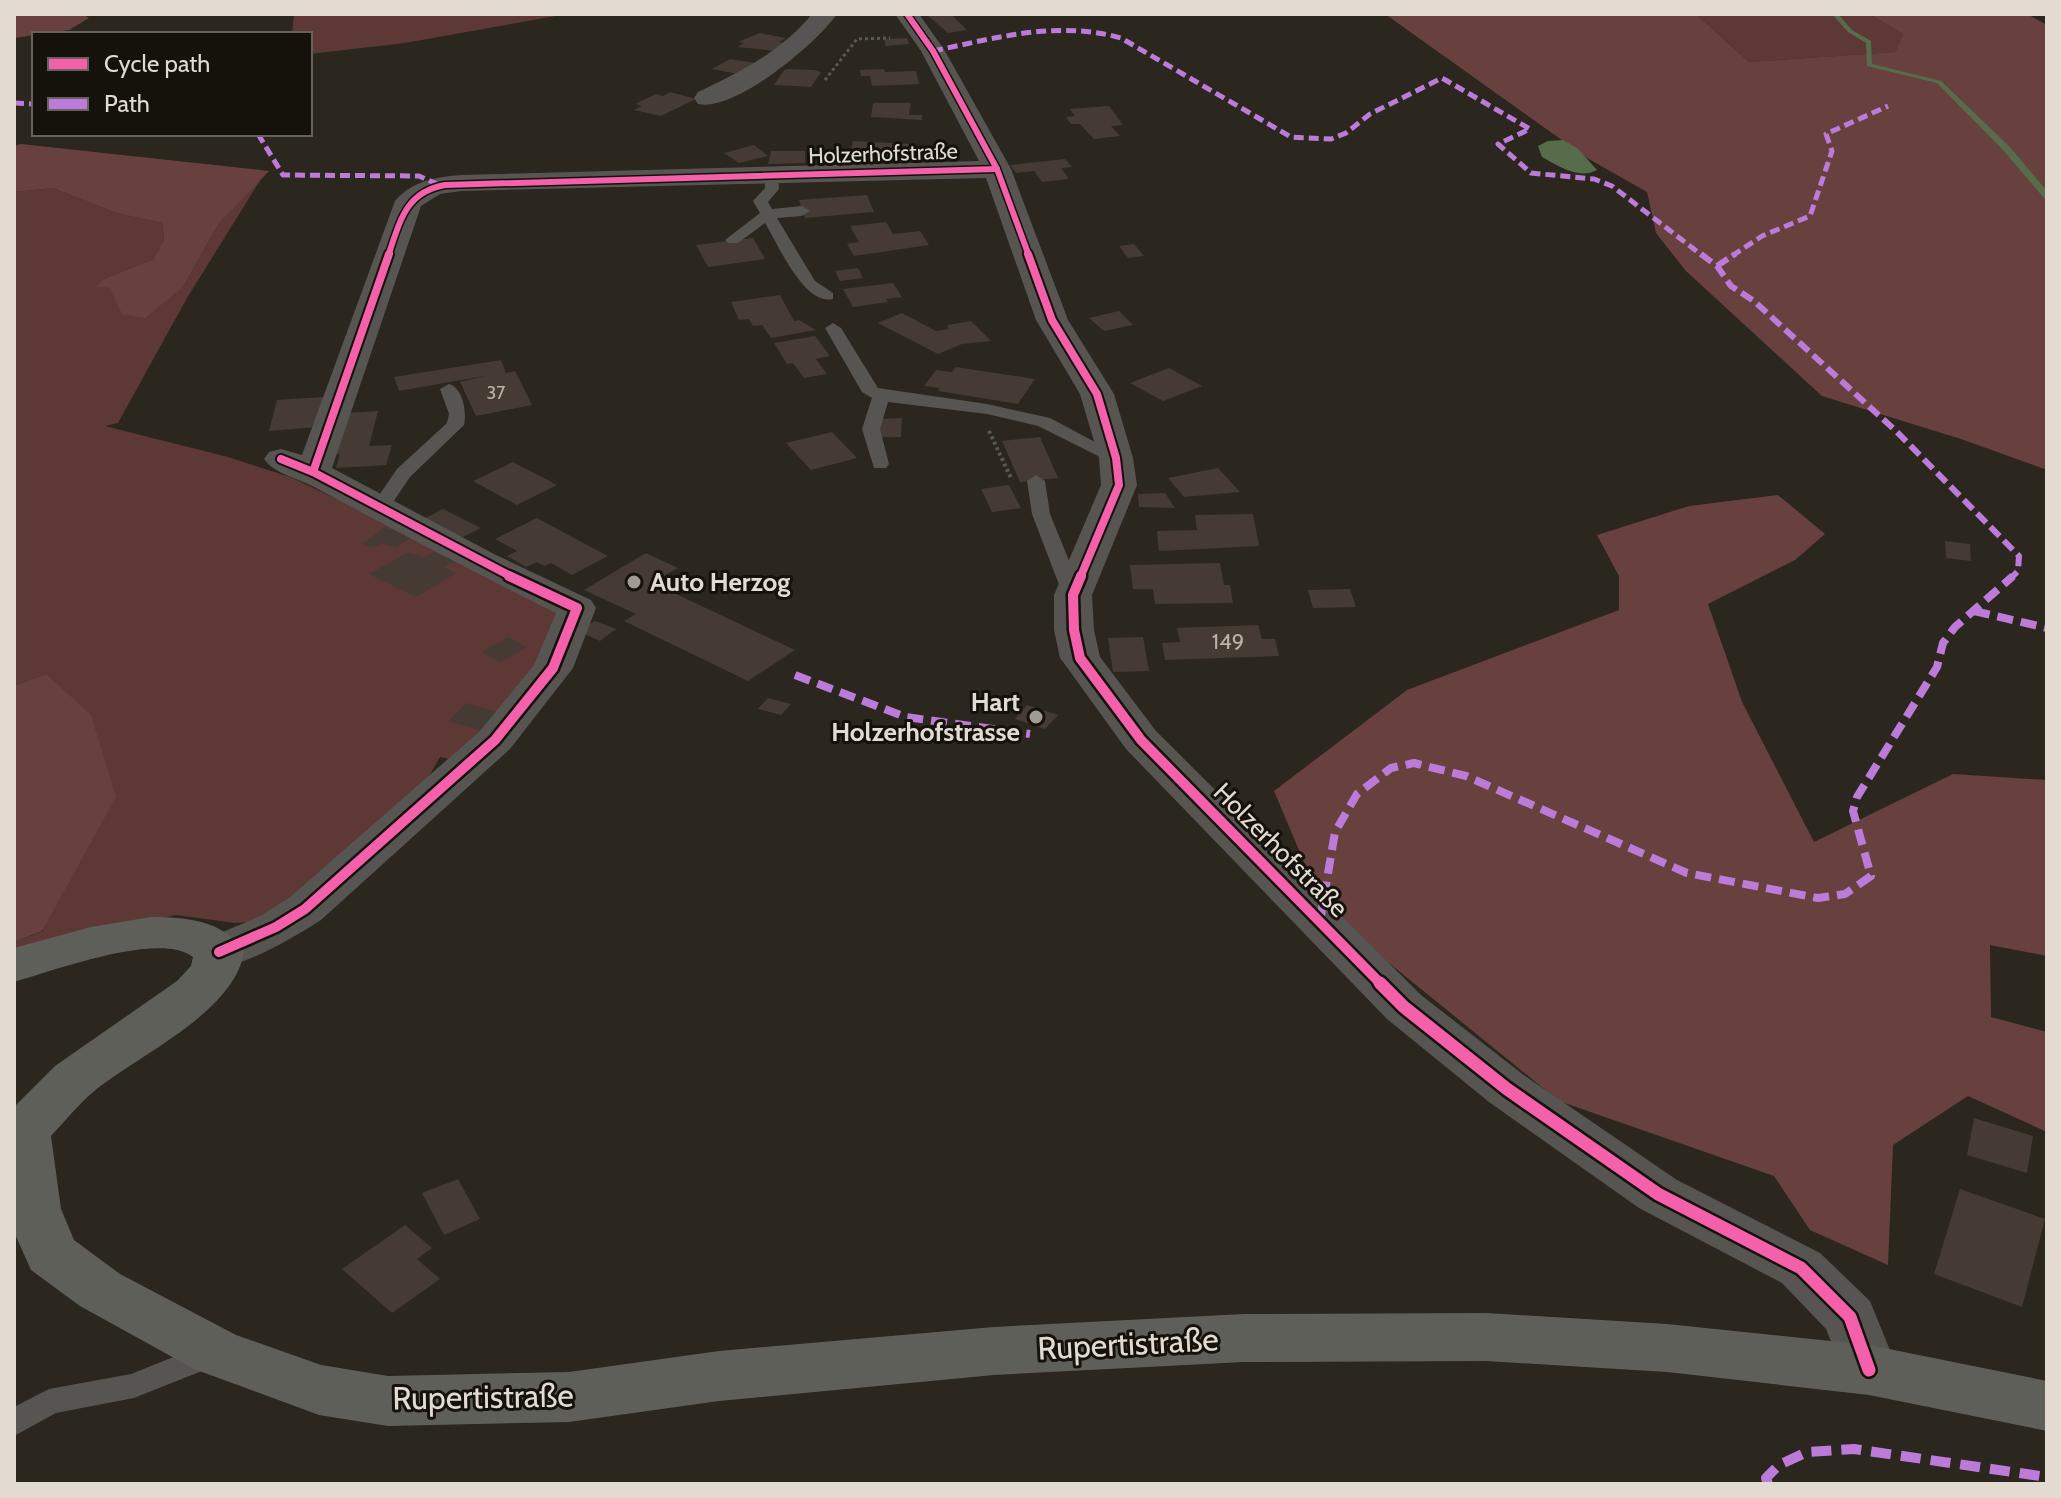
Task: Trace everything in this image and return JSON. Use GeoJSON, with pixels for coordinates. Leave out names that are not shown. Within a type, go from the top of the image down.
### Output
{"type":"FeatureCollection","features":[{"type":"Feature","properties":{"kind":"main road"},"geometry":{"type":"LineString","coordinates":[[14,965],[146,933],[170,931],[203,937],[219,952]]}},
{"type":"Feature","properties":{"kind":"main road","name":"Rupertistraße"},"geometry":{"type":"LineString","coordinates":[[219,952],[218,964],[210,978],[195,993],[74,1079],[23,1131],[33,1209],[51,1254],[100,1290],[215,1352],[319,1390],[388,1401],[569,1397],[719,1376],[994,1351],[1244,1338],[1486,1337],[1667,1348],[1869,1370],[2047,1406]]}},
{"type":"Feature","properties":{"kind":"street"},"geometry":{"type":"LineString","coordinates":[[707,98],[766,67],[813,31],[825,14]]}},
{"type":"Feature","properties":{"kind":"street","name":"Holzerhofstraße"},"geometry":{"type":"LineString","coordinates":[[915,25],[997,169],[1052,320],[1097,394],[1116,458],[1119,485],[1073,595],[1074,630],[1080,658],[1141,740],[1404,1007],[1507,1089],[1658,1194],[1801,1268],[1850,1317],[1869,1370]]}},
{"type":"Feature","properties":{"kind":"street","name":"Holzerhofstraße"},"geometry":{"type":"LineString","coordinates":[[771,177],[997,169]]}},
{"type":"Feature","properties":{"kind":"street"},"geometry":{"type":"LineString","coordinates":[[219,952],[276,927],[305,909],[495,740],[553,668],[577,608],[297,465],[413,196],[439,185],[461,183],[771,177]]}},
{"type":"Feature","properties":{"kind":"lane","name":"Holzerhofstraße"},"geometry":{"type":"LineString","coordinates":[[768,214],[760,201],[772,189],[771,177]]}},
{"type":"Feature","properties":{"kind":"lane"},"geometry":{"type":"LineString","coordinates":[[733,240],[768,214],[802,211]]}},
{"type":"Feature","properties":{"kind":"lane"},"geometry":{"type":"LineString","coordinates":[[768,214],[809,284],[827,296]]}},
{"type":"Feature","properties":{"kind":"lane"},"geometry":{"type":"LineString","coordinates":[[833,328],[871,392],[980,408],[1044,422],[1116,458]]}},
{"type":"Feature","properties":{"kind":"lane"},"geometry":{"type":"LineString","coordinates":[[380,507],[384,497],[403,474],[455,425],[458,414],[449,389]]}},
{"type":"Feature","properties":{"kind":"lane"},"geometry":{"type":"LineString","coordinates":[[880,464],[873,442],[871,415],[882,396]]}},
{"type":"Feature","properties":{"kind":"lane"},"geometry":{"type":"LineString","coordinates":[[1037,486],[1041,514],[1073,595]]}},
{"type":"Feature","properties":{"kind":"lane"},"geometry":{"type":"LineString","coordinates":[[14,1423],[49,1402],[134,1386],[215,1352]]}},
{"type":"Feature","properties":{"kind":"path"},"geometry":{"type":"LineString","coordinates":[[825,80],[857,39],[915,25]]}},
{"type":"Feature","properties":{"kind":"path"},"geometry":{"type":"LineString","coordinates":[[980,408],[1016,485],[1037,486]]}},
{"type":"Feature","properties":{"kind":"shaded area"},"geometry":{"type":"Polygon","coordinates":[[[14,14],[82,14],[89,18],[69,30],[32,32],[32,35],[14,38],[14,14]]]}},
{"type":"Feature","properties":{"kind":"shaded area"},"geometry":{"type":"Polygon","coordinates":[[[294,14],[567,14],[405,43],[312,54],[312,32],[292,32],[294,14]]]}},
{"type":"Feature","properties":{"kind":"shaded area"},"geometry":{"type":"Polygon","coordinates":[[[1385,14],[1696,14],[1749,62],[1895,52],[1903,34],[1869,14],[2027,14],[2047,25],[2047,470],[1961,439],[1822,396],[1686,271],[1656,233],[1647,192],[1587,158],[1385,14]]]}},
{"type":"Feature","properties":{"kind":"shaded area"},"geometry":{"type":"Polygon","coordinates":[[[1696,14],[1869,14],[1903,34],[1895,52],[1749,62],[1696,14]]]}},
{"type":"Feature","properties":{"kind":"shaded area"},"geometry":{"type":"Polygon","coordinates":[[[1563,140],[1577,148],[1597,170],[1576,173],[1542,157],[1538,146],[1548,141],[1563,140]]]}},
{"type":"Feature","properties":{"kind":"shaded area"},"geometry":{"type":"Polygon","coordinates":[[[21,144],[269,171],[218,225],[183,287],[145,318],[122,314],[110,288],[96,286],[106,278],[154,259],[164,239],[162,223],[116,213],[53,188],[14,192],[14,146],[21,144]]]}},
{"type":"Feature","properties":{"kind":"shaded area"},"geometry":{"type":"Polygon","coordinates":[[[261,179],[187,298],[118,423],[105,426],[228,457],[290,477],[465,559],[553,605],[561,624],[556,654],[464,762],[440,757],[408,813],[270,920],[235,923],[176,915],[14,951],[14,942],[43,931],[46,674],[14,686],[14,192],[53,188],[116,213],[162,223],[164,239],[154,259],[106,278],[98,286],[183,287],[218,225],[261,179]]]}},
{"type":"Feature","properties":{"kind":"shaded area"},"geometry":{"type":"Polygon","coordinates":[[[1778,495],[1825,534],[1795,560],[1708,604],[1742,702],[1814,842],[1953,774],[2047,780],[2047,956],[1990,945],[1991,1017],[2047,1032],[2047,1132],[1968,1096],[1893,1145],[1888,1265],[1810,1230],[1774,1176],[1559,1101],[1352,933],[1304,862],[1274,791],[1407,690],[1619,610],[1619,576],[1597,535],[1689,506],[1778,495]]]}},
{"type":"Feature","properties":{"kind":"shaded area"},"geometry":{"type":"Polygon","coordinates":[[[46,674],[91,715],[116,797],[42,931],[14,942],[14,686],[46,674]]]}},
{"type":"Feature","properties":{"kind":"building"},"geometry":{"type":"Polygon","coordinates":[[[926,14],[951,14],[967,30],[948,33],[926,14]]]}},
{"type":"Feature","properties":{"kind":"building"},"geometry":{"type":"Polygon","coordinates":[[[760,33],[786,38],[779,42],[788,44],[775,51],[738,47],[744,43],[738,42],[760,33]]]}},
{"type":"Feature","properties":{"kind":"building"},"geometry":{"type":"Polygon","coordinates":[[[907,38],[909,44],[886,46],[884,39],[907,38]]]}},
{"type":"Feature","properties":{"kind":"building"},"geometry":{"type":"Polygon","coordinates":[[[730,59],[755,63],[738,74],[712,69],[730,59]]]}},
{"type":"Feature","properties":{"kind":"building"},"geometry":{"type":"Polygon","coordinates":[[[884,69],[885,72],[916,71],[919,84],[872,86],[870,76],[861,76],[860,70],[884,69]]]}},
{"type":"Feature","properties":{"kind":"building"},"geometry":{"type":"Polygon","coordinates":[[[784,70],[821,72],[811,87],[774,85],[784,70]]]}},
{"type":"Feature","properties":{"kind":"building"},"geometry":{"type":"Polygon","coordinates":[[[670,92],[696,99],[661,116],[634,110],[642,106],[635,104],[656,94],[663,96],[670,92]]]}},
{"type":"Feature","properties":{"kind":"building"},"geometry":{"type":"Polygon","coordinates":[[[873,103],[911,103],[909,115],[922,115],[922,120],[871,117],[873,103]]]}},
{"type":"Feature","properties":{"kind":"building"},"geometry":{"type":"Polygon","coordinates":[[[1109,106],[1123,125],[1111,126],[1120,136],[1094,139],[1080,124],[1071,124],[1066,117],[1075,116],[1070,109],[1109,106]]]}},
{"type":"Feature","properties":{"kind":"building"},"geometry":{"type":"Polygon","coordinates":[[[853,141],[911,144],[908,160],[849,160],[853,141]]]}},
{"type":"Feature","properties":{"kind":"building"},"geometry":{"type":"Polygon","coordinates":[[[754,145],[768,156],[739,163],[724,153],[754,145]]]}},
{"type":"Feature","properties":{"kind":"building"},"geometry":{"type":"Polygon","coordinates":[[[771,151],[805,151],[805,163],[768,164],[771,151]]]}},
{"type":"Feature","properties":{"kind":"building"},"geometry":{"type":"Polygon","coordinates":[[[1065,159],[1072,167],[1061,168],[1069,179],[1042,182],[1034,171],[1016,173],[1010,165],[1065,159]]]}},
{"type":"Feature","properties":{"kind":"building"},"geometry":{"type":"Polygon","coordinates":[[[867,195],[874,212],[805,218],[799,200],[867,195]]]}},
{"type":"Feature","properties":{"kind":"building"},"geometry":{"type":"Polygon","coordinates":[[[886,222],[893,234],[920,231],[929,245],[854,256],[847,244],[859,242],[850,226],[886,222]]]}},
{"type":"Feature","properties":{"kind":"building"},"geometry":{"type":"Polygon","coordinates":[[[753,238],[765,259],[708,267],[696,245],[753,238]]]}},
{"type":"Feature","properties":{"kind":"building"},"geometry":{"type":"Polygon","coordinates":[[[1134,244],[1144,256],[1128,258],[1119,246],[1134,244]]]}},
{"type":"Feature","properties":{"kind":"building"},"geometry":{"type":"Polygon","coordinates":[[[858,268],[863,278],[840,281],[835,271],[858,268]]]}},
{"type":"Feature","properties":{"kind":"building"},"geometry":{"type":"Polygon","coordinates":[[[893,283],[902,297],[853,307],[843,289],[893,283]]]}},
{"type":"Feature","properties":{"kind":"building"},"geometry":{"type":"Polygon","coordinates":[[[780,295],[794,321],[799,320],[816,330],[771,338],[762,325],[753,326],[749,319],[739,320],[731,302],[780,295]]]}},
{"type":"Feature","properties":{"kind":"building"},"geometry":{"type":"Polygon","coordinates":[[[1119,311],[1133,325],[1104,331],[1089,318],[1119,311]]]}},
{"type":"Feature","properties":{"kind":"building"},"geometry":{"type":"Polygon","coordinates":[[[902,313],[936,331],[949,329],[947,325],[971,321],[991,341],[962,344],[938,354],[878,323],[902,313]]]}},
{"type":"Feature","properties":{"kind":"building"},"geometry":{"type":"Polygon","coordinates":[[[815,336],[830,356],[816,359],[827,374],[804,378],[793,363],[787,364],[774,343],[815,336]]]}},
{"type":"Feature","properties":{"kind":"building"},"geometry":{"type":"Polygon","coordinates":[[[501,360],[506,373],[515,371],[532,405],[476,416],[460,382],[484,376],[399,391],[394,377],[501,360]]]}},
{"type":"Feature","properties":{"kind":"building"},"geometry":{"type":"Polygon","coordinates":[[[956,367],[1035,379],[1018,404],[924,386],[936,370],[952,372],[956,367]]]}},
{"type":"Feature","properties":{"kind":"building"},"geometry":{"type":"Polygon","coordinates":[[[1169,368],[1202,386],[1163,401],[1130,383],[1169,368]]]}},
{"type":"Feature","properties":{"kind":"building"},"geometry":{"type":"Polygon","coordinates":[[[323,397],[317,427],[269,431],[277,400],[323,397]]]}},
{"type":"Feature","properties":{"kind":"building"},"geometry":{"type":"Polygon","coordinates":[[[378,411],[369,446],[392,445],[386,465],[336,468],[340,454],[333,454],[346,413],[378,411]]]}},
{"type":"Feature","properties":{"kind":"building"},"geometry":{"type":"Polygon","coordinates":[[[902,418],[901,437],[875,437],[876,419],[902,418]]]}},
{"type":"Feature","properties":{"kind":"building"},"geometry":{"type":"Polygon","coordinates":[[[832,432],[857,458],[811,470],[786,443],[832,432]]]}},
{"type":"Feature","properties":{"kind":"building"},"geometry":{"type":"Polygon","coordinates":[[[1040,437],[1058,478],[1020,482],[1002,441],[1040,437]]]}},
{"type":"Feature","properties":{"kind":"building"},"geometry":{"type":"Polygon","coordinates":[[[513,462],[557,485],[517,505],[473,481],[513,462]]]}},
{"type":"Feature","properties":{"kind":"building"},"geometry":{"type":"Polygon","coordinates":[[[1218,468],[1240,492],[1184,497],[1168,478],[1218,468]]]}},
{"type":"Feature","properties":{"kind":"building"},"geometry":{"type":"Polygon","coordinates":[[[1009,485],[1021,508],[992,512],[981,489],[1009,485]]]}},
{"type":"Feature","properties":{"kind":"building"},"geometry":{"type":"Polygon","coordinates":[[[1165,493],[1175,508],[1139,507],[1138,494],[1165,493]]]}},
{"type":"Feature","properties":{"kind":"building"},"geometry":{"type":"Polygon","coordinates":[[[443,509],[481,528],[459,539],[422,520],[443,509]]]}},
{"type":"Feature","properties":{"kind":"building"},"geometry":{"type":"Polygon","coordinates":[[[1253,514],[1259,546],[1159,551],[1157,531],[1197,530],[1195,515],[1253,514]]]}},
{"type":"Feature","properties":{"kind":"building"},"geometry":{"type":"Polygon","coordinates":[[[537,518],[608,556],[572,575],[551,563],[544,566],[537,562],[526,567],[507,556],[517,551],[495,539],[537,518]]]}},
{"type":"Feature","properties":{"kind":"building"},"geometry":{"type":"Polygon","coordinates":[[[384,527],[413,537],[396,548],[382,543],[374,548],[363,544],[384,527]]]}},
{"type":"Feature","properties":{"kind":"building"},"geometry":{"type":"Polygon","coordinates":[[[1945,541],[1970,544],[1971,561],[1946,558],[1945,541]]]}},
{"type":"Feature","properties":{"kind":"building"},"geometry":{"type":"Polygon","coordinates":[[[409,552],[423,558],[434,552],[455,561],[444,567],[456,573],[416,597],[369,574],[409,552]]]}},
{"type":"Feature","properties":{"kind":"building"},"geometry":{"type":"Polygon","coordinates":[[[646,553],[678,568],[665,575],[676,580],[668,585],[678,589],[672,592],[795,650],[748,681],[624,621],[636,614],[584,590],[646,553]]]}},
{"type":"Feature","properties":{"kind":"building"},"geometry":{"type":"Polygon","coordinates":[[[1220,563],[1224,585],[1230,585],[1233,603],[1155,604],[1153,589],[1133,589],[1130,565],[1220,563]]]}},
{"type":"Feature","properties":{"kind":"building"},"geometry":{"type":"Polygon","coordinates":[[[1350,589],[1356,607],[1313,608],[1308,590],[1350,589]]]}},
{"type":"Feature","properties":{"kind":"building"},"geometry":{"type":"Polygon","coordinates":[[[595,621],[616,629],[600,641],[578,631],[595,621]]]}},
{"type":"Feature","properties":{"kind":"building"},"geometry":{"type":"Polygon","coordinates":[[[1258,625],[1262,639],[1275,639],[1279,656],[1165,660],[1162,643],[1180,642],[1177,628],[1258,625]]]}},
{"type":"Feature","properties":{"kind":"building"},"geometry":{"type":"Polygon","coordinates":[[[508,637],[527,647],[501,662],[482,652],[508,637]]]}},
{"type":"Feature","properties":{"kind":"building"},"geometry":{"type":"Polygon","coordinates":[[[1143,637],[1149,671],[1113,672],[1108,638],[1143,637]]]}},
{"type":"Feature","properties":{"kind":"building"},"geometry":{"type":"Polygon","coordinates":[[[768,698],[791,704],[781,715],[758,709],[768,698]]]}},
{"type":"Feature","properties":{"kind":"building"},"geometry":{"type":"Polygon","coordinates":[[[467,703],[498,712],[479,730],[448,721],[467,703]]]}},
{"type":"Feature","properties":{"kind":"building","name":"Hart Holzerhofstrasse"},"geometry":{"type":"Polygon","coordinates":[[[1027,705],[1058,715],[1045,729],[1015,719],[1027,705]]]}},
{"type":"Feature","properties":{"kind":"building"},"geometry":{"type":"Polygon","coordinates":[[[1974,1118],[2033,1136],[2027,1173],[1967,1155],[1974,1118]]]}},
{"type":"Feature","properties":{"kind":"building"},"geometry":{"type":"Polygon","coordinates":[[[458,1179],[480,1219],[444,1235],[422,1193],[458,1179]]]}},
{"type":"Feature","properties":{"kind":"building"},"geometry":{"type":"Polygon","coordinates":[[[1960,1189],[2045,1219],[2022,1307],[1934,1274],[1960,1189]]]}},
{"type":"Feature","properties":{"kind":"building"},"geometry":{"type":"Polygon","coordinates":[[[405,1225],[432,1248],[417,1259],[440,1279],[392,1313],[342,1269],[405,1225]]]}},
{"type":"Feature","properties":{"kind":"waterway"},"geometry":{"type":"LineString","coordinates":[[1835,14],[1850,31],[1869,42],[1869,65],[1939,82],[2006,148],[2047,196]]}},
{"type":"Feature","properties":{"kind":"marked path"},"geometry":{"type":"LineString","coordinates":[[933,51],[1027,32],[1075,29],[1098,32],[1121,38],[1291,137],[1331,139],[1346,133],[1370,114],[1442,78],[1530,129],[1498,144],[1531,173],[1594,179],[1612,186],[1717,266],[1731,286],[1754,301],[1896,431],[2019,556],[2018,571],[1955,627],[1943,643],[1937,667],[1857,797],[1853,811],[1871,876],[1845,894],[1818,898],[1687,873],[1466,776],[1414,763],[1391,768],[1357,794],[1335,832],[1320,921]]}},
{"type":"Feature","properties":{"kind":"marked path"},"geometry":{"type":"LineString","coordinates":[[14,103],[32,104]]}},
{"type":"Feature","properties":{"kind":"marked path"},"geometry":{"type":"LineString","coordinates":[[1717,266],[1762,236],[1810,216],[1832,151],[1826,134],[1888,106]]}},
{"type":"Feature","properties":{"kind":"marked path"},"geometry":{"type":"LineString","coordinates":[[259,136],[283,175],[419,176],[439,185]]}},
{"type":"Feature","properties":{"kind":"marked path"},"geometry":{"type":"LineString","coordinates":[[1974,611],[2047,628]]}},
{"type":"Feature","properties":{"kind":"marked path"},"geometry":{"type":"LineString","coordinates":[[795,675],[906,717],[1030,734]]}},
{"type":"Feature","properties":{"kind":"marked path"},"geometry":{"type":"LineString","coordinates":[[1768,1484],[1766,1478],[1779,1465],[1807,1452],[1854,1449],[2047,1477]]}},
{"type":"Feature","properties":{"kind":"cycle path"},"geometry":{"type":"LineString","coordinates":[[907,14],[933,51],[997,169],[1052,320],[1097,394],[1116,458],[1119,485],[1073,595],[1074,630],[1080,658],[1141,740],[1404,1007],[1507,1089],[1658,1194],[1801,1268],[1850,1317],[1869,1370]]}},
{"type":"Feature","properties":{"kind":"cycle path"},"geometry":{"type":"LineString","coordinates":[[313,472],[405,207],[423,191],[461,183],[997,169]]}},
{"type":"Feature","properties":{"kind":"cycle path"},"geometry":{"type":"LineString","coordinates":[[219,952],[276,927],[305,909],[495,740],[553,668],[577,608],[481,562],[313,472],[281,459]]}},
{"type":"Feature","properties":{"kind":"place","name":"Auto Herzog"},"geometry":{"type":"Point","coordinates":[634,582]}},
{"type":"Feature","properties":{"kind":"place","name":"Hart Holzerhofstrasse"},"geometry":{"type":"Point","coordinates":[1036,717]}}]}
